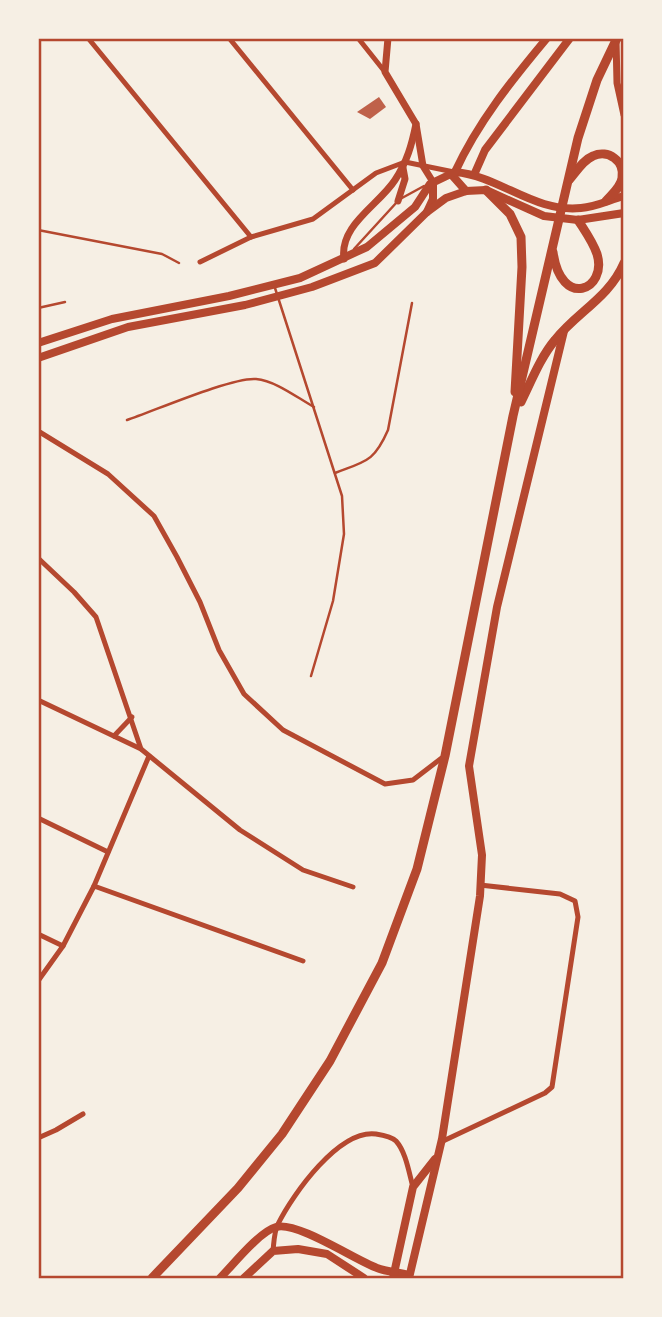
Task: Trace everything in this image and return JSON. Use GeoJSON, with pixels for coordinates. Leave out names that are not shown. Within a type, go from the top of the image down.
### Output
{"type":"FeatureCollection","features":[{"type":"Feature","properties":{"kind":"main road"},"geometry":{"type":"LineString","coordinates":[[453,173],[508,86],[548,38]]}},
{"type":"Feature","properties":{"kind":"main road"},"geometry":{"type":"LineString","coordinates":[[474,175],[485,150],[570,38]]}},
{"type":"Feature","properties":{"kind":"main road"},"geometry":{"type":"LineString","coordinates":[[152,1279],[238,1188],[282,1134],[330,1061],[382,963],[417,869],[445,756],[513,416],[578,138],[593,92],[618,40]]}},
{"type":"Feature","properties":{"kind":"main road"},"geometry":{"type":"LineString","coordinates":[[568,181],[589,158],[603,153],[610,155],[621,165],[622,177],[617,189],[606,201]]}},
{"type":"Feature","properties":{"kind":"main road"},"geometry":{"type":"LineString","coordinates":[[453,173],[466,191]]}},
{"type":"Feature","properties":{"kind":"main road"},"geometry":{"type":"LineString","coordinates":[[38,343],[111,319],[207,301],[300,278],[367,247],[415,207],[432,183],[453,173],[474,175],[546,206],[579,209],[624,196]]}},
{"type":"Feature","properties":{"kind":"main road"},"geometry":{"type":"LineString","coordinates":[[427,212],[433,198],[432,183]]}},
{"type":"Feature","properties":{"kind":"main road"},"geometry":{"type":"LineString","coordinates":[[486,190],[515,221],[522,249],[513,416]]}},
{"type":"Feature","properties":{"kind":"main road"},"geometry":{"type":"LineString","coordinates":[[38,358],[128,327],[245,305],[312,287],[375,263],[427,212],[446,198],[466,191],[486,190],[544,216],[578,220],[624,213]]}},
{"type":"Feature","properties":{"kind":"main road"},"geometry":{"type":"LineString","coordinates":[[552,244],[556,271],[564,283],[576,289],[589,285],[596,276],[598,261],[578,220]]}},
{"type":"Feature","properties":{"kind":"main road"},"geometry":{"type":"LineString","coordinates":[[346,258],[359,269]]}},
{"type":"Feature","properties":{"kind":"main road"},"geometry":{"type":"LineString","coordinates":[[513,416],[547,352],[565,329],[601,298],[615,281],[624,263]]}},
{"type":"Feature","properties":{"kind":"main road"},"geometry":{"type":"LineString","coordinates":[[220,1279],[265,1233],[276,1227],[287,1227],[327,1242],[393,1275],[409,1277],[441,1142],[480,896],[482,855],[469,766],[497,607],[565,329]]}},
{"type":"Feature","properties":{"kind":"main road"},"geometry":{"type":"LineString","coordinates":[[393,1275],[413,1187],[437,1156]]}},
{"type":"Feature","properties":{"kind":"main road"},"geometry":{"type":"LineString","coordinates":[[244,1279],[273,1251],[298,1249],[327,1254],[364,1279]]}},
{"type":"Feature","properties":{"kind":"main road"},"geometry":{"type":"LineString","coordinates":[[374,1279],[379,1269]]}},
{"type":"Feature","properties":{"kind":"street"},"geometry":{"type":"LineString","coordinates":[[88,38],[251,237]]}},
{"type":"Feature","properties":{"kind":"street"},"geometry":{"type":"LineString","coordinates":[[229,38],[353,190]]}},
{"type":"Feature","properties":{"kind":"street"},"geometry":{"type":"LineString","coordinates":[[358,38],[386,72],[416,124],[423,166],[432,183]]}},
{"type":"Feature","properties":{"kind":"street"},"geometry":{"type":"LineString","coordinates":[[386,72],[388,38]]}},
{"type":"Feature","properties":{"kind":"street"},"geometry":{"type":"LineString","coordinates":[[618,40],[617,83],[624,115]]}},
{"type":"Feature","properties":{"kind":"street"},"geometry":{"type":"LineString","coordinates":[[346,258],[342,247],[356,223],[394,183],[404,165],[416,124]]}},
{"type":"Feature","properties":{"kind":"street"},"geometry":{"type":"LineString","coordinates":[[200,262],[251,237],[313,219],[376,173],[404,165],[453,173]]}},
{"type":"Feature","properties":{"kind":"street"},"geometry":{"type":"LineString","coordinates":[[398,201],[405,179],[404,165]]}},
{"type":"Feature","properties":{"kind":"street"},"geometry":{"type":"LineString","coordinates":[[38,431],[108,474],[154,516],[200,602],[219,650],[244,694],[283,730],[385,784],[413,780],[445,756]]}},
{"type":"Feature","properties":{"kind":"street"},"geometry":{"type":"LineString","coordinates":[[38,558],[96,617],[141,749]]}},
{"type":"Feature","properties":{"kind":"street"},"geometry":{"type":"LineString","coordinates":[[38,700],[141,749],[240,830],[292,864],[353,887]]}},
{"type":"Feature","properties":{"kind":"street"},"geometry":{"type":"LineString","coordinates":[[114,736],[132,717]]}},
{"type":"Feature","properties":{"kind":"street"},"geometry":{"type":"LineString","coordinates":[[38,981],[63,946],[94,886],[149,756]]}},
{"type":"Feature","properties":{"kind":"street"},"geometry":{"type":"LineString","coordinates":[[38,818],[108,852]]}},
{"type":"Feature","properties":{"kind":"street"},"geometry":{"type":"LineString","coordinates":[[441,1142],[545,1093],[552,1087],[574,944],[578,917],[575,901],[560,894],[480,885]]}},
{"type":"Feature","properties":{"kind":"street"},"geometry":{"type":"LineString","coordinates":[[94,886],[303,961]]}},
{"type":"Feature","properties":{"kind":"street"},"geometry":{"type":"LineString","coordinates":[[38,934],[63,946]]}},
{"type":"Feature","properties":{"kind":"street"},"geometry":{"type":"LineString","coordinates":[[38,1138],[83,1114]]}},
{"type":"Feature","properties":{"kind":"street"},"geometry":{"type":"LineString","coordinates":[[273,1251],[276,1227],[313,1174],[337,1148],[352,1137],[366,1133],[384,1135],[396,1141],[413,1187]]}},
{"type":"Feature","properties":{"kind":"lane"},"geometry":{"type":"LineString","coordinates":[[346,258],[398,201],[432,183]]}},
{"type":"Feature","properties":{"kind":"lane"},"geometry":{"type":"LineString","coordinates":[[38,230],[162,254],[179,263]]}},
{"type":"Feature","properties":{"kind":"lane"},"geometry":{"type":"LineString","coordinates":[[274,284],[342,496],[344,534],[333,601],[311,676]]}},
{"type":"Feature","properties":{"kind":"lane"},"geometry":{"type":"LineString","coordinates":[[38,308],[65,302]]}},
{"type":"Feature","properties":{"kind":"lane"},"geometry":{"type":"LineString","coordinates":[[335,473],[368,460],[379,449],[387,430],[412,303]]}},
{"type":"Feature","properties":{"kind":"lane"},"geometry":{"type":"LineString","coordinates":[[127,420],[230,384],[254,379],[272,383],[314,407]]}},
{"type":"Feature","properties":{"kind":"building"},"geometry":{"type":"Polygon","coordinates":[[[379,97],[386,107],[370,119],[357,112],[379,97]]]}}]}
